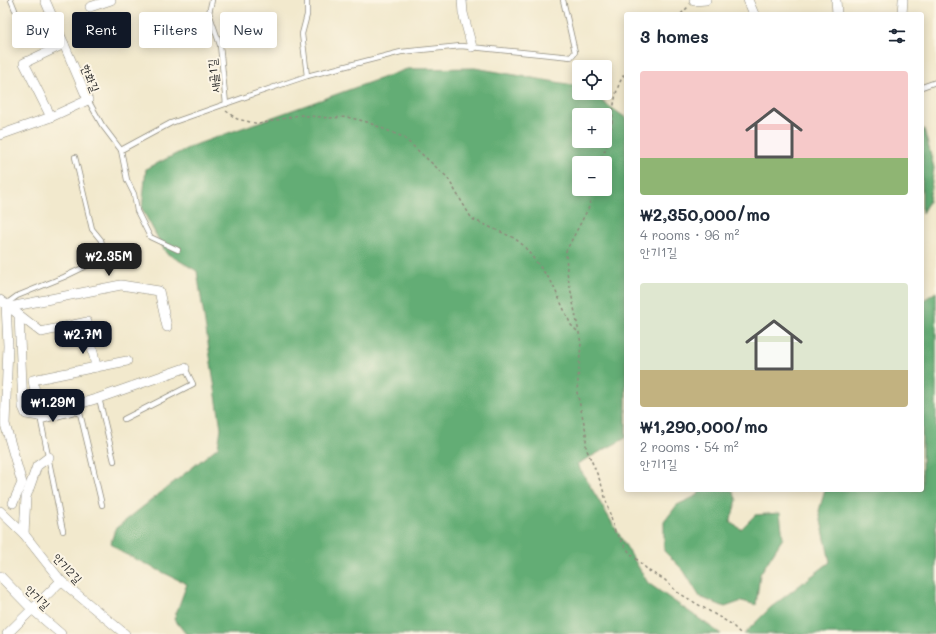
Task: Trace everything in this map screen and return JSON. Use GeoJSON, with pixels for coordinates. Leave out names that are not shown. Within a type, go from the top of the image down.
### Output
{"type":"FeatureCollection","features":[{"type":"Feature","properties":{"kind":"street","name":"한화길"},"geometry":{"type":"LineString","coordinates":[[45,0],[50,12]]}},
{"type":"Feature","properties":{"kind":"street"},"geometry":{"type":"LineString","coordinates":[[90,7],[111,0]]}},
{"type":"Feature","properties":{"kind":"street"},"geometry":{"type":"LineString","coordinates":[[462,0],[463,13],[472,47]]}},
{"type":"Feature","properties":{"kind":"street"},"geometry":{"type":"LineString","coordinates":[[694,1],[706,0]]}},
{"type":"Feature","properties":{"kind":"street"},"geometry":{"type":"LineString","coordinates":[[748,0],[753,12]]}},
{"type":"Feature","properties":{"kind":"street"},"geometry":{"type":"LineString","coordinates":[[836,0],[836,12]]}},
{"type":"Feature","properties":{"kind":"street"},"geometry":{"type":"LineString","coordinates":[[902,12],[903,0]]}},
{"type":"Feature","properties":{"kind":"street","name":"한화길"},"geometry":{"type":"LineString","coordinates":[[0,134],[51,117],[88,100],[64,44]]}},
{"type":"Feature","properties":{"kind":"street"},"geometry":{"type":"LineString","coordinates":[[51,117],[24,63],[56,48]]}},
{"type":"Feature","properties":{"kind":"street"},"geometry":{"type":"LineString","coordinates":[[4,304],[121,285],[159,291],[167,327]]}},
{"type":"Feature","properties":{"kind":"street"},"geometry":{"type":"LineString","coordinates":[[4,304],[41,332],[87,322],[96,367]]}},
{"type":"Feature","properties":{"kind":"street"},"geometry":{"type":"LineString","coordinates":[[4,304],[8,346],[3,425],[22,483],[13,503]]}},
{"type":"Feature","properties":{"kind":"street"},"geometry":{"type":"LineString","coordinates":[[19,315],[23,407],[26,414],[40,418],[185,368]]}},
{"type":"Feature","properties":{"kind":"street"},"geometry":{"type":"LineString","coordinates":[[40,418],[33,380],[127,361]]}},
{"type":"Feature","properties":{"kind":"street"},"geometry":{"type":"LineString","coordinates":[[24,534],[26,497],[37,466],[49,457]]}},
{"type":"Feature","properties":{"kind":"street","name":"안기2길"},"geometry":{"type":"LineString","coordinates":[[0,511],[24,534],[61,581],[125,634]]}},
{"type":"Feature","properties":{"kind":"street","name":"안기길"},"geometry":{"type":"LineString","coordinates":[[0,576],[32,610],[61,634]]}},
{"type":"Feature","properties":{"kind":"street"},"geometry":{"type":"LineString","coordinates":[[0,629],[6,634],[61,581]]}},
{"type":"Feature","properties":{"kind":"lane"},"geometry":{"type":"LineString","coordinates":[[11,0],[15,10]]}},
{"type":"Feature","properties":{"kind":"lane","name":"새골1길"},"geometry":{"type":"LineString","coordinates":[[212,0],[209,13],[220,45],[226,104]]}},
{"type":"Feature","properties":{"kind":"lane"},"geometry":{"type":"LineString","coordinates":[[307,0],[307,15],[302,34],[307,76]]}},
{"type":"Feature","properties":{"kind":"lane"},"geometry":{"type":"LineString","coordinates":[[121,150],[171,123],[307,76],[401,52],[461,46],[571,57],[575,52],[563,0]]}},
{"type":"Feature","properties":{"kind":"lane"},"geometry":{"type":"LineString","coordinates":[[924,86],[936,82]]}},
{"type":"Feature","properties":{"kind":"lane"},"geometry":{"type":"LineString","coordinates":[[88,100],[102,125],[121,150],[127,180],[134,194],[137,211],[150,237],[178,250]]}},
{"type":"Feature","properties":{"kind":"lane"},"geometry":{"type":"LineString","coordinates":[[4,304],[17,296],[64,277],[105,257],[101,240],[92,229],[75,157]]}},
{"type":"Feature","properties":{"kind":"lane"},"geometry":{"type":"LineString","coordinates":[[124,419],[193,384],[185,368]]}},
{"type":"Feature","properties":{"kind":"lane"},"geometry":{"type":"LineString","coordinates":[[99,398],[114,461]]}},
{"type":"Feature","properties":{"kind":"lane"},"geometry":{"type":"LineString","coordinates":[[63,531],[40,418],[74,412],[80,414],[102,504]]}},
{"type":"Feature","properties":{"kind":"path"},"geometry":{"type":"LineString","coordinates":[[683,12],[694,1]]}},
{"type":"Feature","properties":{"kind":"path"},"geometry":{"type":"LineString","coordinates":[[602,156],[610,138],[616,90],[620,79],[624,74]]}},
{"type":"Feature","properties":{"kind":"path"},"geometry":{"type":"LineString","coordinates":[[226,104],[227,113],[237,119],[259,124],[299,115],[330,118],[346,117],[367,122],[404,137],[447,178],[472,219],[514,238],[523,245],[551,281],[571,325],[579,332]]}},
{"type":"Feature","properties":{"kind":"path"},"geometry":{"type":"LineString","coordinates":[[591,196],[589,207],[566,250],[568,272],[581,343],[577,392],[586,432],[586,448],[601,483],[615,532],[630,553],[649,571],[665,580],[677,592],[731,624],[741,634]]}},
{"type":"Feature","properties":{"kind":"green space"},"geometry":{"type":"Polygon","coordinates":[[[475,68],[572,85],[572,100],[600,100],[612,108],[572,108],[572,148],[612,148],[612,108],[624,117],[624,439],[577,464],[648,583],[721,634],[186,634],[174,619],[187,584],[121,552],[111,543],[115,529],[218,447],[221,428],[197,271],[166,253],[142,209],[146,169],[192,146],[407,69],[475,68]]]}},
{"type":"Feature","properties":{"kind":"green space"},"geometry":{"type":"Polygon","coordinates":[[[924,129],[934,168],[929,201],[924,210],[924,129]]]}},
{"type":"Feature","properties":{"kind":"green space"},"geometry":{"type":"Polygon","coordinates":[[[936,292],[936,634],[744,634],[770,608],[830,562],[819,511],[824,492],[924,492],[924,300],[936,292]]]}},
{"type":"Feature","properties":{"kind":"green space"},"geometry":{"type":"Polygon","coordinates":[[[699,492],[733,492],[737,500],[730,522],[741,529],[755,515],[780,513],[783,538],[760,574],[756,605],[742,601],[725,607],[700,597],[684,571],[664,551],[664,522],[677,505],[698,495],[699,492]]]}}]}
